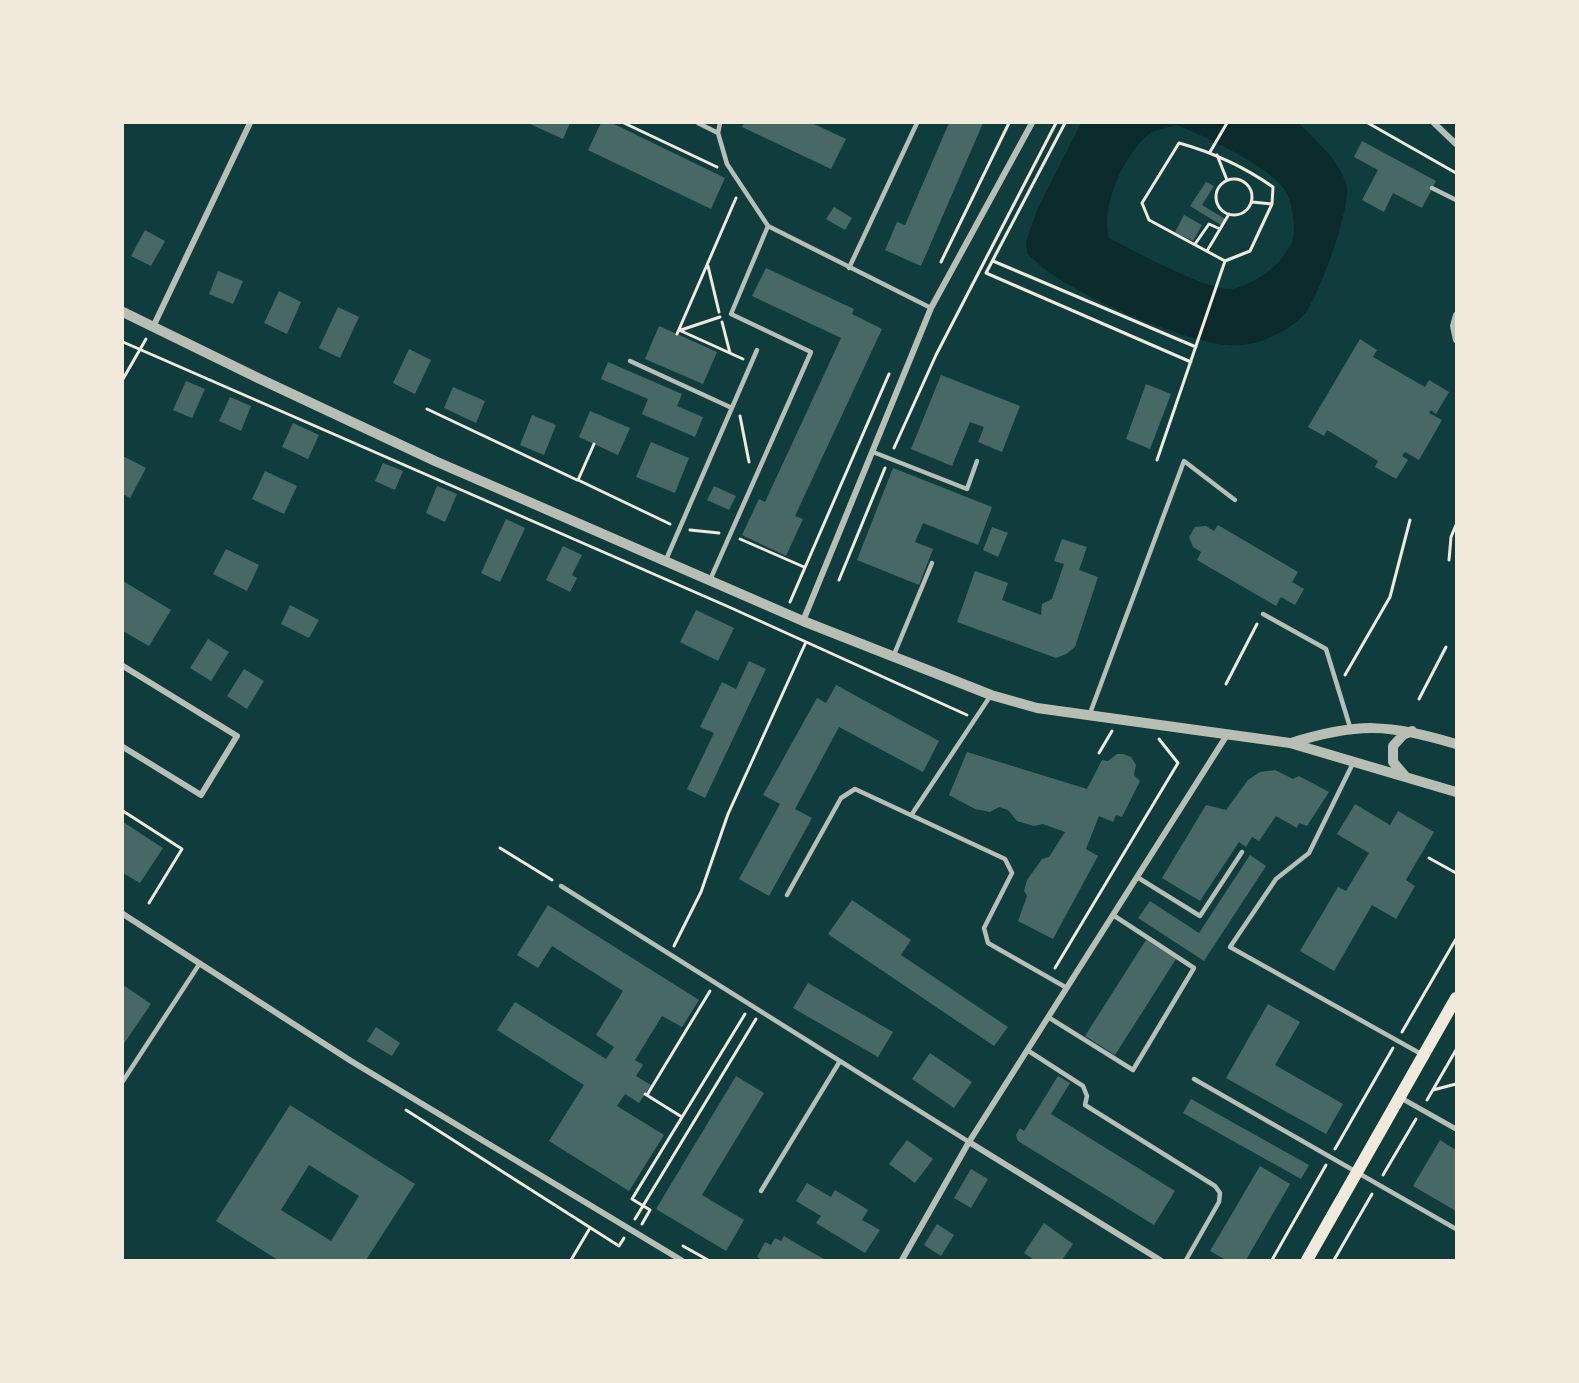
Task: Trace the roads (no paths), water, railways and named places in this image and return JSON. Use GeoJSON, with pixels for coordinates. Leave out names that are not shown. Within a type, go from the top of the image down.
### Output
{"type":"FeatureCollection","features":[{"type":"Feature","properties":{"kind":"main road"},"geometry":{"type":"LineString","coordinates":[[1306,1260],[1456,998]]}},
{"type":"Feature","properties":{"kind":"street"},"geometry":{"type":"LineString","coordinates":[[153,327],[250,123]]}},
{"type":"Feature","properties":{"kind":"street"},"geometry":{"type":"LineString","coordinates":[[803,621],[931,308],[1032,123]]}},
{"type":"Feature","properties":{"kind":"street"},"geometry":{"type":"LineString","coordinates":[[1434,123],[1456,144]]}},
{"type":"Feature","properties":{"kind":"street"},"geometry":{"type":"LineString","coordinates":[[123,312],[414,451],[803,621],[991,696],[1037,708],[1290,743],[1456,792]]}},
{"type":"Feature","properties":{"kind":"street"},"geometry":{"type":"LineString","coordinates":[[1456,315],[1453,326],[1456,340]]}},
{"type":"Feature","properties":{"kind":"street"},"geometry":{"type":"LineString","coordinates":[[123,666],[237,736],[201,795],[123,747]]}},
{"type":"Feature","properties":{"kind":"street"},"geometry":{"type":"LineString","coordinates":[[1290,743],[1350,727],[1412,731],[1456,744]]}},
{"type":"Feature","properties":{"kind":"street"},"geometry":{"type":"LineString","coordinates":[[1405,776],[1393,762],[1391,754],[1396,740],[1412,731]]}},
{"type":"Feature","properties":{"kind":"street"},"geometry":{"type":"LineString","coordinates":[[902,1260],[969,1142],[1227,735]]}},
{"type":"Feature","properties":{"kind":"street"},"geometry":{"type":"LineString","coordinates":[[123,914],[351,1061],[681,1260]]}},
{"type":"Feature","properties":{"kind":"street"},"geometry":{"type":"LineString","coordinates":[[1400,1097],[1456,1129]]}},
{"type":"Feature","properties":{"kind":"street"},"geometry":{"type":"LineString","coordinates":[[969,1142],[1160,1260]]}},
{"type":"Feature","properties":{"kind":"lane"},"geometry":{"type":"LineString","coordinates":[[698,123],[718,133]]}},
{"type":"Feature","properties":{"kind":"lane"},"geometry":{"type":"LineString","coordinates":[[720,123],[718,133],[727,164],[768,226],[931,308]]}},
{"type":"Feature","properties":{"kind":"lane"},"geometry":{"type":"LineString","coordinates":[[849,268],[917,123]]}},
{"type":"Feature","properties":{"kind":"lane"},"geometry":{"type":"LineString","coordinates":[[1432,188],[1456,200]]}},
{"type":"Feature","properties":{"kind":"lane"},"geometry":{"type":"LineString","coordinates":[[710,580],[811,352],[731,314],[768,226]]}},
{"type":"Feature","properties":{"kind":"lane"},"geometry":{"type":"LineString","coordinates":[[665,561],[758,350]]}},
{"type":"Feature","properties":{"kind":"lane"},"geometry":{"type":"LineString","coordinates":[[630,362],[732,408]]}},
{"type":"Feature","properties":{"kind":"lane"},"geometry":{"type":"LineString","coordinates":[[873,452],[967,489],[977,460]]}},
{"type":"Feature","properties":{"kind":"lane"},"geometry":{"type":"LineString","coordinates":[[1089,716],[1184,461],[1234,500]]}},
{"type":"Feature","properties":{"kind":"lane"},"geometry":{"type":"LineString","coordinates":[[893,657],[932,563]]}},
{"type":"Feature","properties":{"kind":"lane"},"geometry":{"type":"LineString","coordinates":[[1263,614],[1326,649],[1350,727]]}},
{"type":"Feature","properties":{"kind":"lane"},"geometry":{"type":"LineString","coordinates":[[912,814],[991,696]]}},
{"type":"Feature","properties":{"kind":"lane"},"geometry":{"type":"LineString","coordinates":[[1354,761],[1309,853],[1276,879],[1230,947],[1424,1055]]}},
{"type":"Feature","properties":{"kind":"lane"},"geometry":{"type":"LineString","coordinates":[[787,895],[841,798],[855,789],[1005,859],[1012,873],[984,928],[988,943],[1066,988]]}},
{"type":"Feature","properties":{"kind":"lane"},"geometry":{"type":"LineString","coordinates":[[1137,877],[1200,916],[1242,852]]}},
{"type":"Feature","properties":{"kind":"lane"},"geometry":{"type":"LineString","coordinates":[[561,886],[716,981],[969,1142]]}},
{"type":"Feature","properties":{"kind":"lane"},"geometry":{"type":"LineString","coordinates":[[1048,1017],[1133,1070],[1194,968],[1113,915]]}},
{"type":"Feature","properties":{"kind":"lane"},"geometry":{"type":"LineString","coordinates":[[123,1081],[200,963]]}},
{"type":"Feature","properties":{"kind":"lane"},"geometry":{"type":"LineString","coordinates":[[1027,1050],[1083,1086],[1087,1096],[1085,1105],[1215,1186],[1220,1193],[1219,1202],[1186,1260]]}},
{"type":"Feature","properties":{"kind":"lane"},"geometry":{"type":"LineString","coordinates":[[761,1191],[840,1061]]}},
{"type":"Feature","properties":{"kind":"lane"},"geometry":{"type":"LineString","coordinates":[[1194,1079],[1456,1229]]}},
{"type":"Feature","properties":{"kind":"water"},"geometry":{"type":"Polygon","coordinates":[[[1081,123],[1298,123],[1321,145],[1338,167],[1346,183],[1347,194],[1334,246],[1314,299],[1304,314],[1289,328],[1270,338],[1236,345],[1224,345],[1173,332],[1117,309],[1064,282],[1027,253],[1026,242],[1037,210],[1081,123]],[[1176,125],[1155,131],[1149,134],[1131,154],[1111,197],[1107,225],[1109,238],[1205,284],[1220,288],[1237,288],[1268,271],[1289,248],[1294,228],[1290,201],[1285,190],[1265,171],[1235,152],[1176,125]]]}}]}
